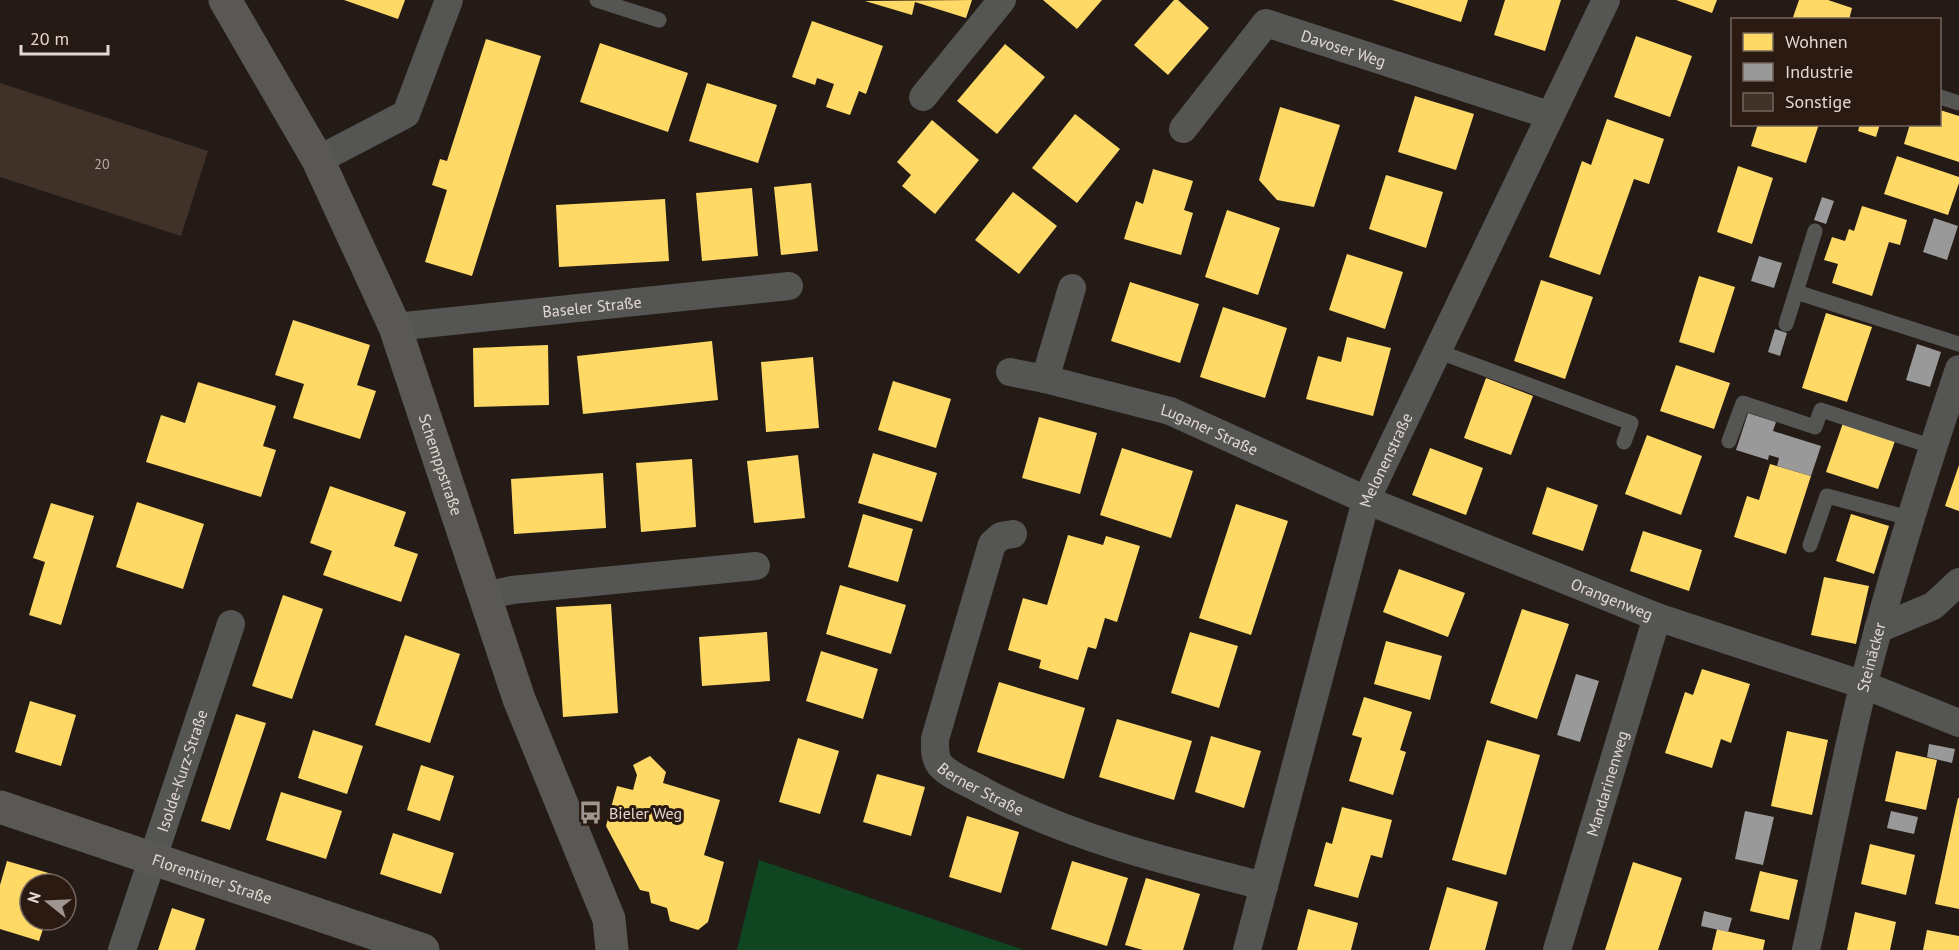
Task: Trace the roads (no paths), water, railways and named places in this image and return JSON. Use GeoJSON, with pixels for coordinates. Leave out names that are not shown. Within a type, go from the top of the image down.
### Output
{"type":"FeatureCollection","features":[{"type":"Feature","properties":{"kind":"street","name":"Schemppstraße"},"geometry":{"type":"LineString","coordinates":[[225,0],[318,160],[395,327],[519,699],[609,919],[612,950]]}},
{"type":"Feature","properties":{"kind":"street"},"geometry":{"type":"LineString","coordinates":[[318,160],[406,114],[449,0]]}},
{"type":"Feature","properties":{"kind":"street"},"geometry":{"type":"LineString","coordinates":[[923,97],[1002,0]]}},
{"type":"Feature","properties":{"kind":"street","name":"Melonenstraße"},"geometry":{"type":"LineString","coordinates":[[1246,950],[1366,500],[1606,0]]}},
{"type":"Feature","properties":{"kind":"street","name":"Davoser Weg"},"geometry":{"type":"LineString","coordinates":[[1183,129],[1266,23],[1549,115]]}},
{"type":"Feature","properties":{"kind":"street","name":"Baseler Straße"},"geometry":{"type":"LineString","coordinates":[[395,327],[789,286]]}},
{"type":"Feature","properties":{"kind":"street"},"geometry":{"type":"LineString","coordinates":[[1046,379],[1072,288]]}},
{"type":"Feature","properties":{"kind":"street","name":"Steinäcker"},"geometry":{"type":"LineString","coordinates":[[1806,950],[1878,629],[1910,518],[1959,369]]}},
{"type":"Feature","properties":{"kind":"street","name":"Luganer Straße"},"geometry":{"type":"LineString","coordinates":[[1010,372],[1170,411],[1366,500]]}},
{"type":"Feature","properties":{"kind":"street","name":"Orangenweg"},"geometry":{"type":"LineString","coordinates":[[1366,500],[1657,617],[1864,685],[1959,723]]}},
{"type":"Feature","properties":{"kind":"street","name":"Berner Straße"},"geometry":{"type":"LineString","coordinates":[[1013,534],[1001,536],[992,544],[935,739],[935,756],[939,764],[990,794],[1058,826],[1169,862],[1264,886]]}},
{"type":"Feature","properties":{"kind":"street"},"geometry":{"type":"LineString","coordinates":[[485,596],[513,590],[756,566]]}},
{"type":"Feature","properties":{"kind":"street"},"geometry":{"type":"LineString","coordinates":[[1878,629],[1934,606],[1959,582]]}},
{"type":"Feature","properties":{"kind":"street","name":"Mandarinenweg"},"geometry":{"type":"LineString","coordinates":[[1557,950],[1657,617]]}},
{"type":"Feature","properties":{"kind":"street","name":"Isolde-Kurz-Straße"},"geometry":{"type":"LineString","coordinates":[[122,950],[231,624]]}},
{"type":"Feature","properties":{"kind":"street","name":"Florentiner Straße"},"geometry":{"type":"LineString","coordinates":[[0,807],[423,950]]}},
{"type":"Feature","properties":{"kind":"lane"},"geometry":{"type":"LineString","coordinates":[[597,0],[659,20]]}},
{"type":"Feature","properties":{"kind":"lane"},"geometry":{"type":"LineString","coordinates":[[1941,97],[1959,103]]}},
{"type":"Feature","properties":{"kind":"lane"},"geometry":{"type":"LineString","coordinates":[[1786,324],[1815,231]]}},
{"type":"Feature","properties":{"kind":"lane"},"geometry":{"type":"LineString","coordinates":[[1796,292],[1959,344]]}},
{"type":"Feature","properties":{"kind":"lane"},"geometry":{"type":"LineString","coordinates":[[1437,351],[1631,423],[1624,442]]}},
{"type":"Feature","properties":{"kind":"lane"},"geometry":{"type":"LineString","coordinates":[[1729,441],[1743,403],[1815,427],[1821,410],[1933,447]]}},
{"type":"Feature","properties":{"kind":"lane"},"geometry":{"type":"LineString","coordinates":[[1810,545],[1827,496],[1910,518]]}},
{"type":"Feature","properties":{"kind":"place","name":"Bieler Weg"},"geometry":{"type":"Point","coordinates":[591,813]}}]}
